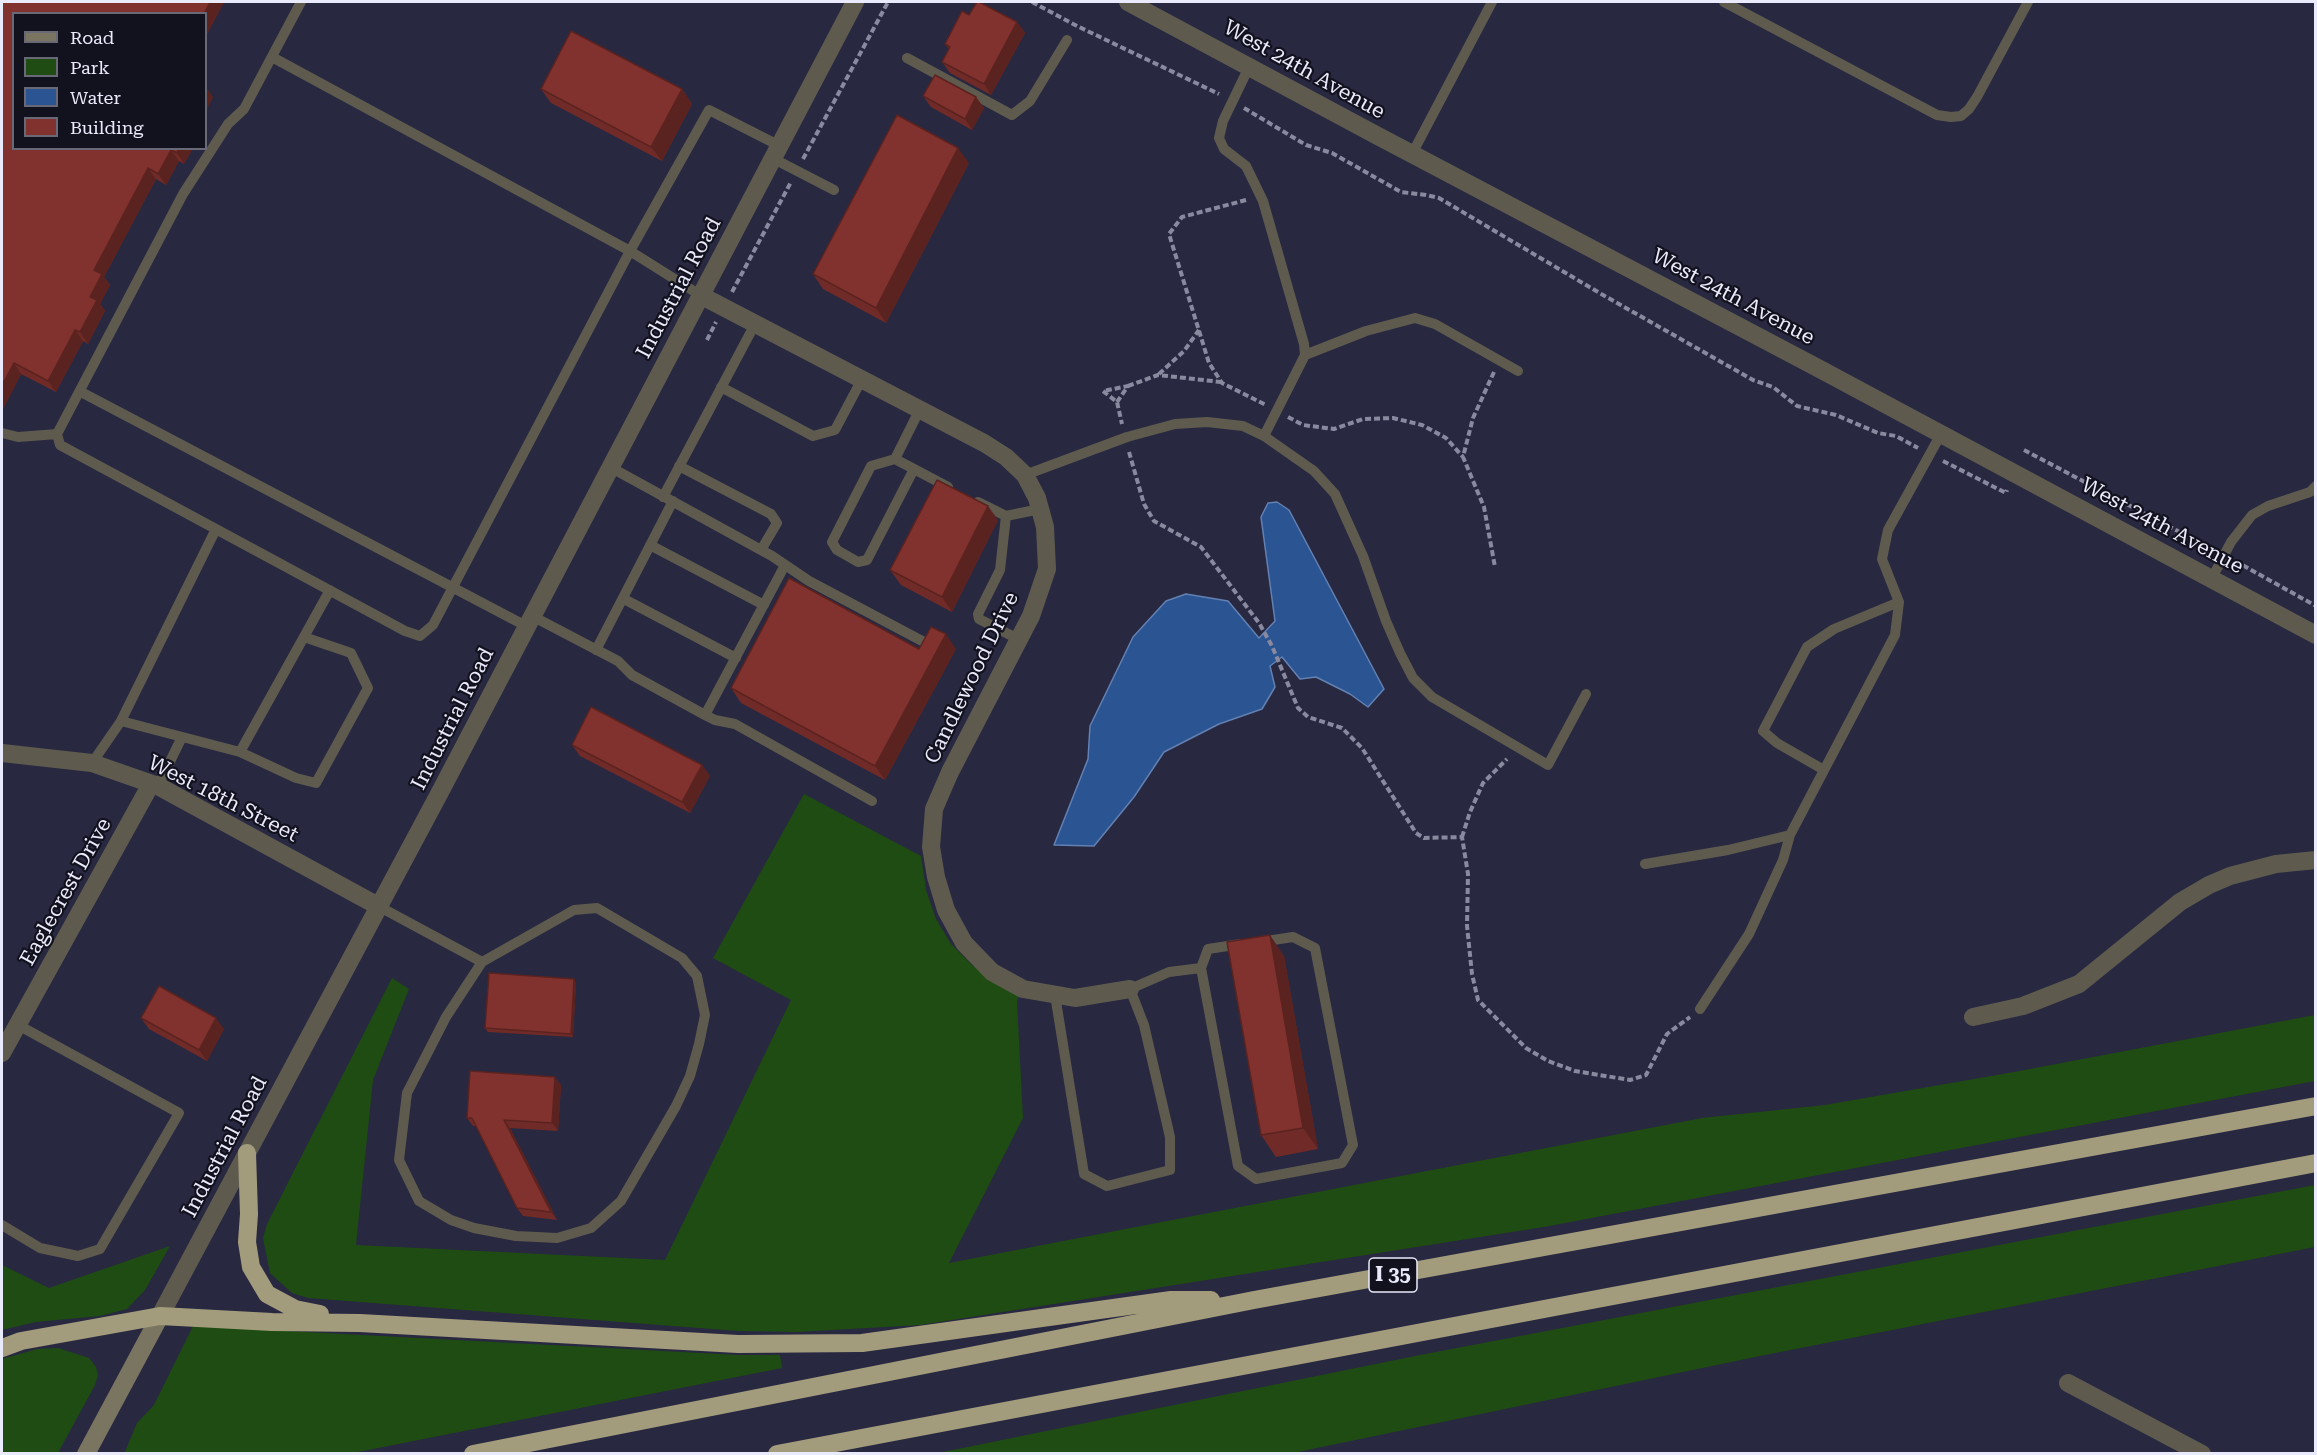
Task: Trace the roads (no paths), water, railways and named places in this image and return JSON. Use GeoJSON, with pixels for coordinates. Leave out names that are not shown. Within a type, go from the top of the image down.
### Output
{"type":"FeatureCollection","features":[{"type":"Feature","properties":{"kind":"highway","name":"I 35"},"geometry":{"type":"LineString","coordinates":[[473,1454],[1254,1300],[2316,1106]]}},
{"type":"Feature","properties":{"kind":"highway"},"geometry":{"type":"LineString","coordinates":[[247,1153],[249,1214],[247,1242],[250,1267],[267,1294],[295,1309],[360,1323]]}},
{"type":"Feature","properties":{"kind":"highway"},"geometry":{"type":"LineString","coordinates":[[777,1454],[2316,1163]]}},
{"type":"Feature","properties":{"kind":"highway"},"geometry":{"type":"LineString","coordinates":[[2,1348],[21,1341],[160,1316],[272,1322],[360,1323],[738,1344],[862,1343],[1171,1300],[1254,1300]]}},
{"type":"Feature","properties":{"kind":"main road","name":"Industrial Road"},"geometry":{"type":"LineString","coordinates":[[86,1454],[160,1316]]}},
{"type":"Feature","properties":{"kind":"street","name":"Industrial Road"},"geometry":{"type":"LineString","coordinates":[[160,1316],[855,2]]}},
{"type":"Feature","properties":{"kind":"street","name":"West 24th Avenue"},"geometry":{"type":"LineString","coordinates":[[1128,2],[2316,635]]}},
{"type":"Feature","properties":{"kind":"street","name":"Candlewood Drive"},"geometry":{"type":"LineString","coordinates":[[700,295],[984,443],[1006,457],[1025,475],[1040,509],[1045,528],[1047,569],[1020,640],[950,772],[934,809],[931,847],[936,877],[946,910],[964,943],[992,972],[1023,989],[1075,998],[1130,989]]}},
{"type":"Feature","properties":{"kind":"street","name":"West 18th Street"},"geometry":{"type":"LineString","coordinates":[[2,753],[92,763],[154,785],[378,906]]}},
{"type":"Feature","properties":{"kind":"street","name":"Eaglecrest Drive"},"geometry":{"type":"LineString","coordinates":[[2,1050],[154,785]]}},
{"type":"Feature","properties":{"kind":"street"},"geometry":{"type":"LineString","coordinates":[[1973,1017],[2022,1006],[2079,984],[2180,902],[2209,885],[2230,876],[2276,864],[2316,860]]}},
{"type":"Feature","properties":{"kind":"street"},"geometry":{"type":"LineString","coordinates":[[2068,1383],[2202,1454]]}},
{"type":"Feature","properties":{"kind":"lane"},"geometry":{"type":"LineString","coordinates":[[301,2],[244,109],[228,124],[183,194],[57,434],[60,445],[405,631],[420,636],[433,625],[630,251],[709,110],[834,190]]}},
{"type":"Feature","properties":{"kind":"lane"},"geometry":{"type":"LineString","coordinates":[[1412,154],[1492,2]]}},
{"type":"Feature","properties":{"kind":"lane"},"geometry":{"type":"LineString","coordinates":[[1724,2],[1937,115],[1951,117],[1960,116],[1977,97],[2028,2]]}},
{"type":"Feature","properties":{"kind":"lane"},"geometry":{"type":"LineString","coordinates":[[907,58],[1012,115],[1030,101],[1066,40]]}},
{"type":"Feature","properties":{"kind":"lane"},"geometry":{"type":"LineString","coordinates":[[272,57],[630,251],[700,295]]}},
{"type":"Feature","properties":{"kind":"lane"},"geometry":{"type":"LineString","coordinates":[[1250,65],[1223,121],[1219,138],[1224,149],[1246,166],[1260,196],[1304,344],[1305,355],[1264,436]]}},
{"type":"Feature","properties":{"kind":"lane"},"geometry":{"type":"LineString","coordinates":[[1305,355],[1366,331],[1415,318],[1435,324],[1518,371]]}},
{"type":"Feature","properties":{"kind":"lane"},"geometry":{"type":"LineString","coordinates":[[596,650],[650,545],[680,466],[755,324]]}},
{"type":"Feature","properties":{"kind":"lane"},"geometry":{"type":"LineString","coordinates":[[721,387],[813,436],[835,430],[862,379]]}},
{"type":"Feature","properties":{"kind":"lane"},"geometry":{"type":"LineString","coordinates":[[81,392],[454,587],[618,661],[632,675],[715,720],[735,724],[872,801]]}},
{"type":"Feature","properties":{"kind":"lane"},"geometry":{"type":"LineString","coordinates":[[894,459],[920,410]]}},
{"type":"Feature","properties":{"kind":"lane"},"geometry":{"type":"LineString","coordinates":[[1025,475],[1125,438],[1175,424],[1207,422],[1244,426],[1264,436],[1314,471],[1335,494],[1363,556],[1386,621],[1413,678],[1432,697],[1548,765],[1586,694]]}},
{"type":"Feature","properties":{"kind":"lane"},"geometry":{"type":"LineString","coordinates":[[2,433],[18,437],[57,434]]}},
{"type":"Feature","properties":{"kind":"lane"},"geometry":{"type":"LineString","coordinates":[[1700,1009],[1749,934],[1783,860],[1790,835],[1895,635],[1899,602],[1882,559],[1887,530],[1941,434]]}},
{"type":"Feature","properties":{"kind":"lane"},"geometry":{"type":"LineString","coordinates":[[914,469],[867,560],[858,562],[837,550],[832,542],[871,466],[894,459],[914,469],[960,493],[1006,516],[1040,509]]}},
{"type":"Feature","properties":{"kind":"lane"},"geometry":{"type":"LineString","coordinates":[[680,466],[771,514],[777,523],[761,550]]}},
{"type":"Feature","properties":{"kind":"lane"},"geometry":{"type":"LineString","coordinates":[[610,467],[761,550],[809,581],[924,642]]}},
{"type":"Feature","properties":{"kind":"lane"},"geometry":{"type":"LineString","coordinates":[[2212,578],[2231,542],[2252,515],[2268,506],[2310,492],[2316,486]]}},
{"type":"Feature","properties":{"kind":"lane"},"geometry":{"type":"LineString","coordinates":[[1006,516],[1000,570],[978,614],[979,619],[1020,640]]}},
{"type":"Feature","properties":{"kind":"lane"},"geometry":{"type":"LineString","coordinates":[[92,763],[121,721],[216,529]]}},
{"type":"Feature","properties":{"kind":"lane"},"geometry":{"type":"LineString","coordinates":[[650,545],[764,605]]}},
{"type":"Feature","properties":{"kind":"lane"},"geometry":{"type":"LineString","coordinates":[[705,715],[785,565]]}},
{"type":"Feature","properties":{"kind":"lane"},"geometry":{"type":"LineString","coordinates":[[240,752],[330,590]]}},
{"type":"Feature","properties":{"kind":"lane"},"geometry":{"type":"LineString","coordinates":[[624,599],[736,658]]}},
{"type":"Feature","properties":{"kind":"lane"},"geometry":{"type":"LineString","coordinates":[[1824,770],[1777,743],[1763,731],[1808,647],[1834,628],[1899,602]]}},
{"type":"Feature","properties":{"kind":"lane"},"geometry":{"type":"LineString","coordinates":[[121,721],[240,752],[296,778],[316,783],[368,688],[351,653],[304,637]]}},
{"type":"Feature","properties":{"kind":"lane"},"geometry":{"type":"LineString","coordinates":[[154,785],[182,737]]}},
{"type":"Feature","properties":{"kind":"lane"},"geometry":{"type":"LineString","coordinates":[[1644,864],[1728,850],[1790,835]]}},
{"type":"Feature","properties":{"kind":"lane"},"geometry":{"type":"LineString","coordinates":[[378,906],[482,962]]}},
{"type":"Feature","properties":{"kind":"lane"},"geometry":{"type":"LineString","coordinates":[[597,908],[682,958],[697,976],[705,1015],[690,1076],[676,1106],[621,1201],[591,1228],[557,1238],[516,1236],[474,1228],[451,1220],[419,1201],[399,1160],[407,1093],[446,1017],[482,962],[574,910],[597,908]]}},
{"type":"Feature","properties":{"kind":"lane"},"geometry":{"type":"LineString","coordinates":[[1293,937],[1314,948],[1353,1145],[1342,1163],[1256,1179],[1238,1166],[1201,968],[1208,949],[1293,937]]}},
{"type":"Feature","properties":{"kind":"lane"},"geometry":{"type":"LineString","coordinates":[[1055,995],[1084,1174],[1107,1185],[1170,1170],[1170,1137],[1144,1025],[1130,989],[1169,972],[1201,968]]}},
{"type":"Feature","properties":{"kind":"lane"},"geometry":{"type":"LineString","coordinates":[[2,1225],[40,1248],[78,1257],[100,1249],[179,1113],[18,1025]]}},
{"type":"Feature","properties":{"kind":"water"},"geometry":{"type":"Polygon","coordinates":[[[1277,502],[1289,510],[1384,689],[1368,707],[1350,694],[1316,677],[1300,679],[1282,657],[1270,666],[1275,687],[1262,709],[1219,724],[1164,752],[1134,797],[1094,846],[1054,845],[1088,759],[1090,726],[1133,637],[1166,601],[1186,594],[1228,601],[1259,638],[1275,621],[1261,517],[1268,503],[1277,502]]]}}]}
